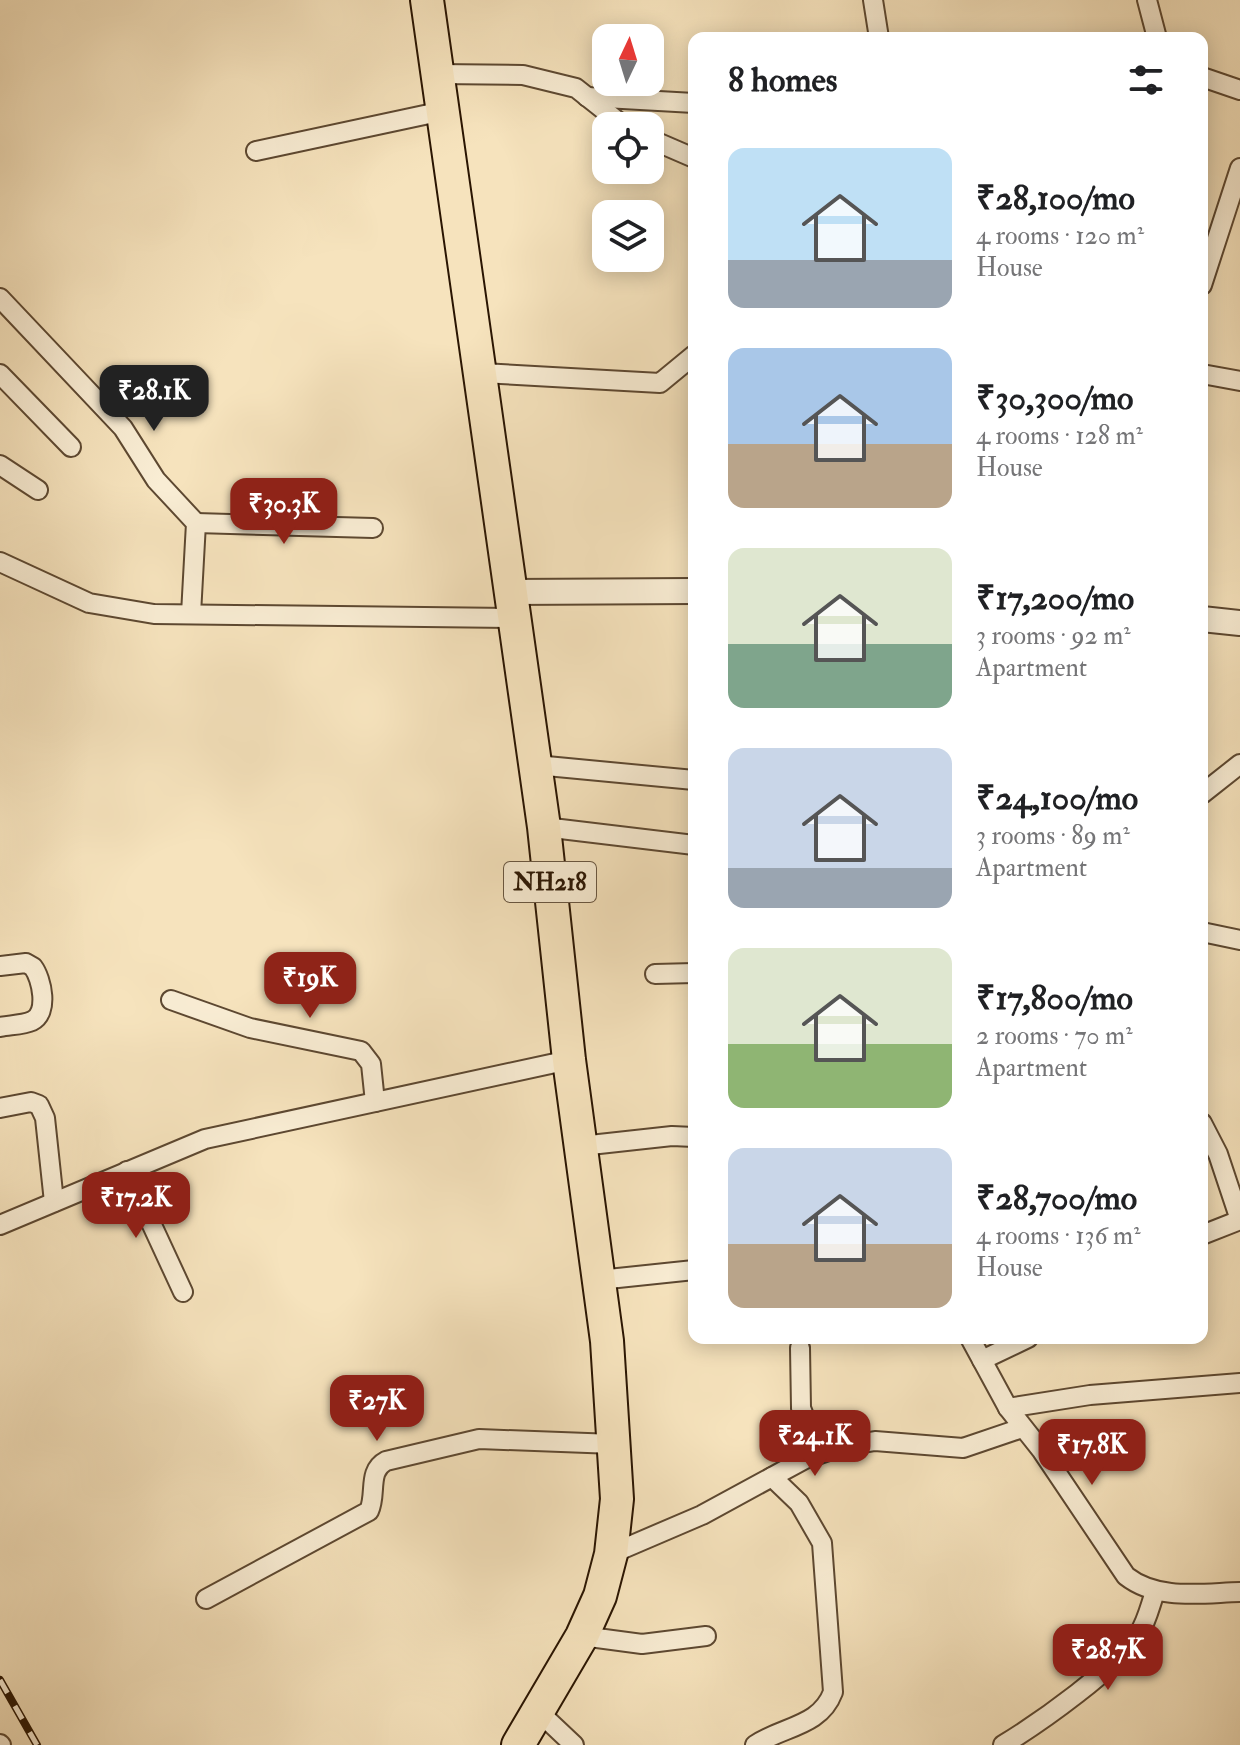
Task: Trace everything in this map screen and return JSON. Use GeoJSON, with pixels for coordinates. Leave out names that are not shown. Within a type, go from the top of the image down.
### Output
{"type":"FeatureCollection","features":[{"type":"Feature","properties":{"kind":"highway","name":"NH218"},"geometry":{"type":"LineString","coordinates":[[427,0],[544,827],[569,1060],[599,1280],[617,1499],[611,1554],[600,1596],[582,1636],[518,1745]]}},
{"type":"Feature","properties":{"kind":"street"},"geometry":{"type":"LineString","coordinates":[[873,0],[878,32]]}},
{"type":"Feature","properties":{"kind":"street"},"geometry":{"type":"LineString","coordinates":[[1147,0],[1155,32]]}},
{"type":"Feature","properties":{"kind":"street"},"geometry":{"type":"LineString","coordinates":[[438,74],[523,75],[576,88],[606,112]]}},
{"type":"Feature","properties":{"kind":"street"},"geometry":{"type":"LineString","coordinates":[[1208,79],[1240,90]]}},
{"type":"Feature","properties":{"kind":"street"},"geometry":{"type":"LineString","coordinates":[[587,97],[688,103]]}},
{"type":"Feature","properties":{"kind":"street"},"geometry":{"type":"LineString","coordinates":[[256,151],[443,111]]}},
{"type":"Feature","properties":{"kind":"street"},"geometry":{"type":"LineString","coordinates":[[664,145],[688,155]]}},
{"type":"Feature","properties":{"kind":"street"},"geometry":{"type":"LineString","coordinates":[[1208,267],[1240,168]]}},
{"type":"Feature","properties":{"kind":"street"},"geometry":{"type":"LineString","coordinates":[[0,298],[123,428],[156,480],[196,523],[373,528]]}},
{"type":"Feature","properties":{"kind":"street"},"geometry":{"type":"LineString","coordinates":[[482,373],[660,383],[688,360]]}},
{"type":"Feature","properties":{"kind":"street"},"geometry":{"type":"LineString","coordinates":[[0,374],[71,447]]}},
{"type":"Feature","properties":{"kind":"street"},"geometry":{"type":"LineString","coordinates":[[1208,375],[1240,381]]}},
{"type":"Feature","properties":{"kind":"street"},"geometry":{"type":"LineString","coordinates":[[0,465],[38,490]]}},
{"type":"Feature","properties":{"kind":"street"},"geometry":{"type":"LineString","coordinates":[[191,614],[196,523]]}},
{"type":"Feature","properties":{"kind":"street"},"geometry":{"type":"LineString","coordinates":[[0,562],[89,603],[154,614],[512,605],[688,591]]}},
{"type":"Feature","properties":{"kind":"street"},"geometry":{"type":"LineString","coordinates":[[1208,620],[1240,623]]}},
{"type":"Feature","properties":{"kind":"street"},"geometry":{"type":"LineString","coordinates":[[1208,789],[1240,764]]}},
{"type":"Feature","properties":{"kind":"street"},"geometry":{"type":"LineString","coordinates":[[536,765],[688,779]]}},
{"type":"Feature","properties":{"kind":"street"},"geometry":{"type":"LineString","coordinates":[[544,827],[688,844]]}},
{"type":"Feature","properties":{"kind":"street"},"geometry":{"type":"LineString","coordinates":[[1208,933],[1240,940]]}},
{"type":"Feature","properties":{"kind":"street"},"geometry":{"type":"LineString","coordinates":[[0,966],[26,963],[33,967],[42,1000],[38,1016],[32,1021],[0,1027]]}},
{"type":"Feature","properties":{"kind":"street"},"geometry":{"type":"LineString","coordinates":[[655,974],[688,973]]}},
{"type":"Feature","properties":{"kind":"street"},"geometry":{"type":"LineString","coordinates":[[171,1000],[250,1028],[361,1051],[371,1064],[375,1102]]}},
{"type":"Feature","properties":{"kind":"street"},"geometry":{"type":"LineString","coordinates":[[0,1225],[205,1139],[569,1060]]}},
{"type":"Feature","properties":{"kind":"street"},"geometry":{"type":"LineString","coordinates":[[0,1108],[31,1102],[39,1105],[45,1118],[54,1202]]}},
{"type":"Feature","properties":{"kind":"street"},"geometry":{"type":"LineString","coordinates":[[1208,1134],[1235,1186],[1240,1220],[1208,1233]]}},
{"type":"Feature","properties":{"kind":"street"},"geometry":{"type":"LineString","coordinates":[[581,1146],[659,1137],[688,1137]]}},
{"type":"Feature","properties":{"kind":"street"},"geometry":{"type":"LineString","coordinates":[[127,1171],[183,1292]]}},
{"type":"Feature","properties":{"kind":"street"},"geometry":{"type":"LineString","coordinates":[[599,1280],[688,1271]]}},
{"type":"Feature","properties":{"kind":"street"},"geometry":{"type":"LineString","coordinates":[[973,1344],[1008,1408],[1042,1451],[1126,1576],[1141,1588],[1155,1592],[1240,1592]]}},
{"type":"Feature","properties":{"kind":"street"},"geometry":{"type":"LineString","coordinates":[[982,1360],[1015,1344]]}},
{"type":"Feature","properties":{"kind":"street"},"geometry":{"type":"LineString","coordinates":[[800,1348],[801,1408],[819,1454]]}},
{"type":"Feature","properties":{"kind":"street"},"geometry":{"type":"LineString","coordinates":[[1008,1408],[1100,1394],[1240,1383]]}},
{"type":"Feature","properties":{"kind":"street"},"geometry":{"type":"LineString","coordinates":[[611,1554],[702,1515],[819,1454],[875,1441],[963,1448],[1022,1428]]}},
{"type":"Feature","properties":{"kind":"street"},"geometry":{"type":"LineString","coordinates":[[206,1599],[369,1511],[374,1473],[386,1461],[479,1439],[614,1444]]}},
{"type":"Feature","properties":{"kind":"street"},"geometry":{"type":"LineString","coordinates":[[755,1745],[771,1735],[817,1717],[828,1706],[833,1692],[822,1543],[799,1503],[772,1477]]}},
{"type":"Feature","properties":{"kind":"street"},"geometry":{"type":"LineString","coordinates":[[1003,1745],[1051,1714],[1129,1647],[1146,1618],[1155,1592]]}},
{"type":"Feature","properties":{"kind":"street"},"geometry":{"type":"LineString","coordinates":[[582,1636],[642,1644],[706,1636]]}},
{"type":"Feature","properties":{"kind":"street"},"geometry":{"type":"LineString","coordinates":[[539,1712],[574,1745]]}},
{"type":"Feature","properties":{"kind":"railway"},"geometry":{"type":"LineString","coordinates":[[0,1680],[37,1745]]}}]}
